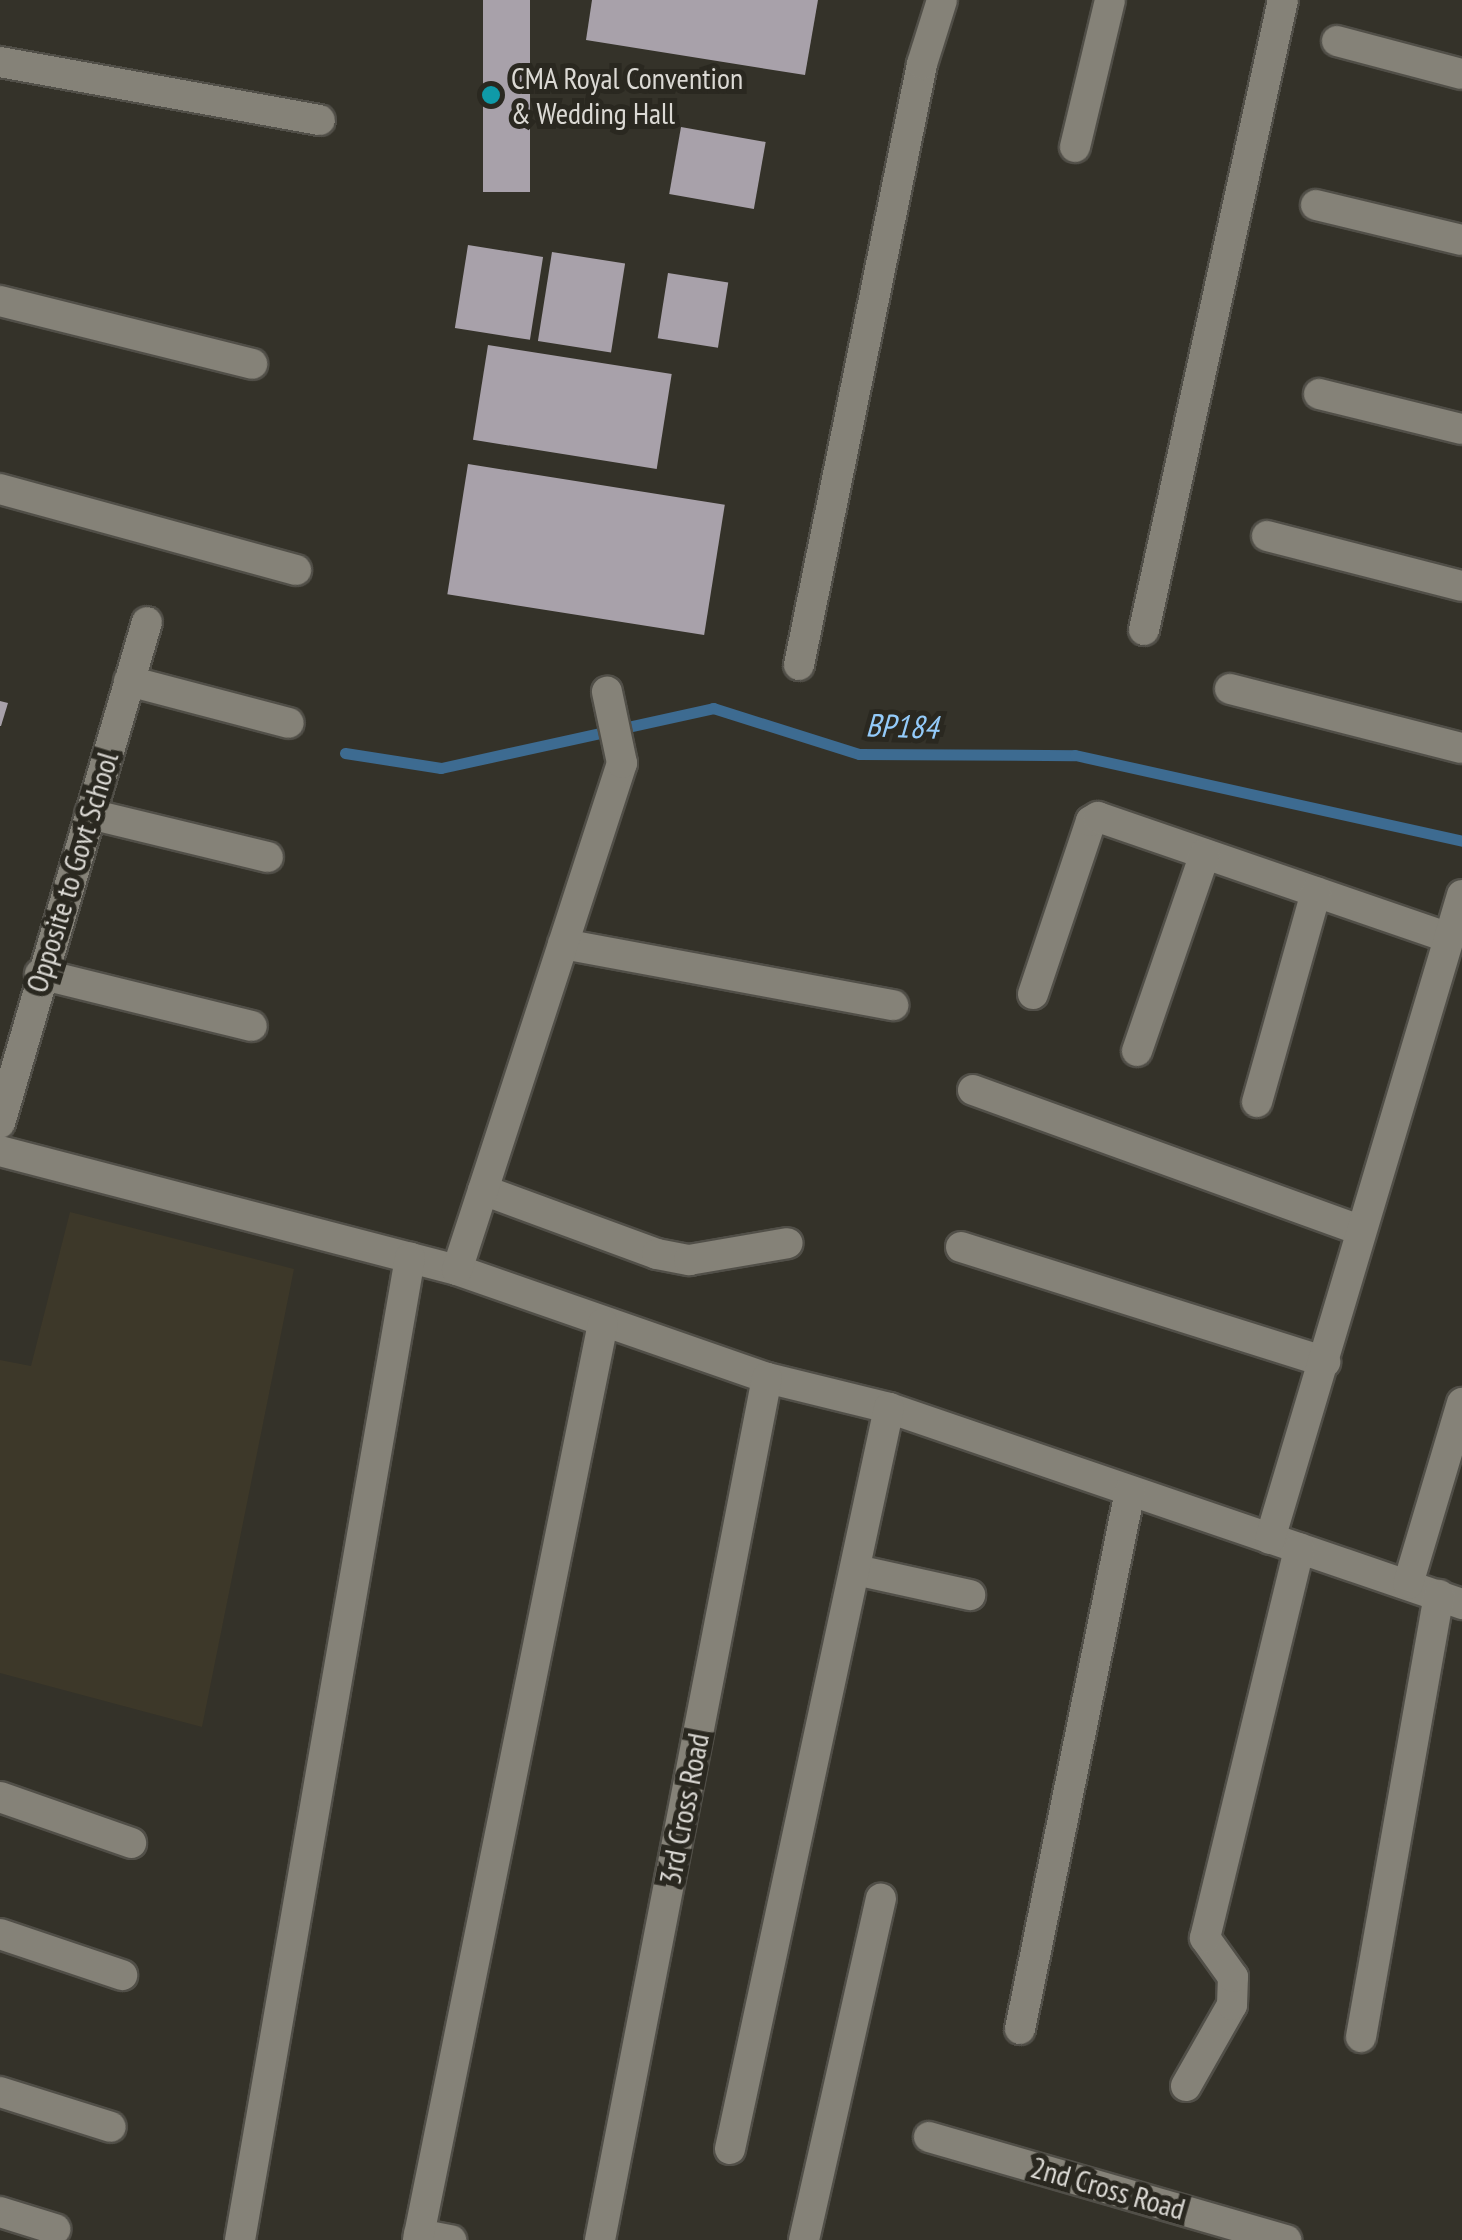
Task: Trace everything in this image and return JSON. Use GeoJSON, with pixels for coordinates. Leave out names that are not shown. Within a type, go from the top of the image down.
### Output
{"type":"FeatureCollection","features":[{"type":"Feature","properties":{"kind":"street"},"geometry":{"type":"LineString","coordinates":[[799,665],[922,64],[942,0]]}},
{"type":"Feature","properties":{"kind":"street"},"geometry":{"type":"LineString","coordinates":[[1075,148],[1110,0]]}},
{"type":"Feature","properties":{"kind":"street"},"geometry":{"type":"LineString","coordinates":[[1144,630],[1283,0]]}},
{"type":"Feature","properties":{"kind":"street"},"geometry":{"type":"LineString","coordinates":[[1337,41],[1462,74]]}},
{"type":"Feature","properties":{"kind":"street"},"geometry":{"type":"LineString","coordinates":[[0,62],[320,120]]}},
{"type":"Feature","properties":{"kind":"street"},"geometry":{"type":"LineString","coordinates":[[1316,206],[1462,240]]}},
{"type":"Feature","properties":{"kind":"street"},"geometry":{"type":"LineString","coordinates":[[0,300],[252,364]]}},
{"type":"Feature","properties":{"kind":"street"},"geometry":{"type":"LineString","coordinates":[[1318,394],[1462,429]]}},
{"type":"Feature","properties":{"kind":"street"},"geometry":{"type":"LineString","coordinates":[[0,489],[296,570]]}},
{"type":"Feature","properties":{"kind":"street"},"geometry":{"type":"LineString","coordinates":[[1267,536],[1462,586]]}},
{"type":"Feature","properties":{"kind":"street","name":"Opposite to Govt School"},"geometry":{"type":"LineString","coordinates":[[0,1123],[40,974],[147,622]]}},
{"type":"Feature","properties":{"kind":"street"},"geometry":{"type":"LineString","coordinates":[[129,681],[289,723]]}},
{"type":"Feature","properties":{"kind":"street"},"geometry":{"type":"LineString","coordinates":[[1230,689],[1462,748]]}},
{"type":"Feature","properties":{"kind":"street"},"geometry":{"type":"LineString","coordinates":[[457,1270],[622,763],[606,692]]}},
{"type":"Feature","properties":{"kind":"street"},"geometry":{"type":"LineString","coordinates":[[90,814],[268,857]]}},
{"type":"Feature","properties":{"kind":"street"},"geometry":{"type":"LineString","coordinates":[[1033,994],[1094,818],[1449,938]]}},
{"type":"Feature","properties":{"kind":"street"},"geometry":{"type":"LineString","coordinates":[[1137,1050],[1205,854]]}},
{"type":"Feature","properties":{"kind":"street"},"geometry":{"type":"LineString","coordinates":[[1257,1102],[1316,892]]}},
{"type":"Feature","properties":{"kind":"street"},"geometry":{"type":"LineString","coordinates":[[1186,2086],[1232,2005],[1233,1977],[1205,1938],[1325,1362],[1360,1230],[1462,895]]}},
{"type":"Feature","properties":{"kind":"street"},"geometry":{"type":"LineString","coordinates":[[563,944],[893,1004]]}},
{"type":"Feature","properties":{"kind":"street"},"geometry":{"type":"LineString","coordinates":[[40,974],[252,1026]]}},
{"type":"Feature","properties":{"kind":"street"},"geometry":{"type":"LineString","coordinates":[[973,1090],[1360,1230]]}},
{"type":"Feature","properties":{"kind":"street"},"geometry":{"type":"LineString","coordinates":[[0,1151],[457,1270],[767,1378],[890,1408],[1450,1599],[1361,2037]]}},
{"type":"Feature","properties":{"kind":"street"},"geometry":{"type":"LineString","coordinates":[[483,1190],[657,1254],[689,1260],[788,1243]]}},
{"type":"Feature","properties":{"kind":"street"},"geometry":{"type":"LineString","coordinates":[[960,1247],[1325,1362]]}},
{"type":"Feature","properties":{"kind":"street"},"geometry":{"type":"LineString","coordinates":[[240,2240],[410,1258]]}},
{"type":"Feature","properties":{"kind":"street"},"geometry":{"type":"LineString","coordinates":[[451,2240],[419,2237],[603,1323]]}},
{"type":"Feature","properties":{"kind":"street","name":"3rd Cross Road"},"geometry":{"type":"LineString","coordinates":[[600,2240],[767,1378]]}},
{"type":"Feature","properties":{"kind":"street"},"geometry":{"type":"LineString","coordinates":[[1408,1584],[1462,1403]]}},
{"type":"Feature","properties":{"kind":"street"},"geometry":{"type":"LineString","coordinates":[[730,2149],[890,1408]]}},
{"type":"Feature","properties":{"kind":"street"},"geometry":{"type":"LineString","coordinates":[[1020,2028],[1130,1491]]}},
{"type":"Feature","properties":{"kind":"street"},"geometry":{"type":"LineString","coordinates":[[856,1570],[970,1595]]}},
{"type":"Feature","properties":{"kind":"street"},"geometry":{"type":"LineString","coordinates":[[0,1797],[130,1843]]}},
{"type":"Feature","properties":{"kind":"street"},"geometry":{"type":"LineString","coordinates":[[804,2240],[881,1899]]}},
{"type":"Feature","properties":{"kind":"street"},"geometry":{"type":"LineString","coordinates":[[0,1934],[122,1975]]}},
{"type":"Feature","properties":{"kind":"street"},"geometry":{"type":"LineString","coordinates":[[0,2092],[111,2126]]}},
{"type":"Feature","properties":{"kind":"street","name":"2nd Cross Road"},"geometry":{"type":"LineString","coordinates":[[929,2136],[1286,2240]]}},
{"type":"Feature","properties":{"kind":"street"},"geometry":{"type":"LineString","coordinates":[[0,2212],[55,2229]]}},
{"type":"Feature","properties":{"kind":"shaded area"},"geometry":{"type":"Polygon","coordinates":[[[70,1212],[294,1269],[202,1727],[0,1673],[0,1360],[31,1366],[70,1212]]]}},
{"type":"Feature","properties":{"kind":"building","name":"CMA Royal Convention & Wedding Hall"},"geometry":{"type":"Polygon","coordinates":[[[483,0],[530,0],[530,192],[483,192],[483,0]]]}},
{"type":"Feature","properties":{"kind":"building"},"geometry":{"type":"Polygon","coordinates":[[[592,0],[818,0],[805,75],[586,40],[592,0]]]}},
{"type":"Feature","properties":{"kind":"building"},"geometry":{"type":"Polygon","coordinates":[[[681,127],[766,142],[754,209],[669,194],[681,127]]]}},
{"type":"Feature","properties":{"kind":"building"},"geometry":{"type":"Polygon","coordinates":[[[468,245],[543,257],[530,340],[455,328],[468,245]]]}},
{"type":"Feature","properties":{"kind":"building"},"geometry":{"type":"Polygon","coordinates":[[[552,252],[625,264],[611,352],[538,341],[552,252]]]}},
{"type":"Feature","properties":{"kind":"building"},"geometry":{"type":"Polygon","coordinates":[[[668,273],[728,283],[718,348],[658,338],[668,273]]]}},
{"type":"Feature","properties":{"kind":"building"},"geometry":{"type":"Polygon","coordinates":[[[488,345],[672,374],[657,469],[473,440],[488,345]]]}},
{"type":"Feature","properties":{"kind":"building"},"geometry":{"type":"Polygon","coordinates":[[[468,464],[725,505],[704,635],[447,594],[468,464]]]}},
{"type":"Feature","properties":{"kind":"building"},"geometry":{"type":"Polygon","coordinates":[[[0,701],[8,703],[1,726],[0,726],[0,701]]]}},
{"type":"Feature","properties":{"kind":"waterway","name":"BP184"},"geometry":{"type":"LineString","coordinates":[[345,753],[441,768],[713,708],[859,754],[1075,755],[1462,841]]}},
{"type":"Feature","properties":{"kind":"place","name":"CMA Royal Convention & Wedding Hall"},"geometry":{"type":"Point","coordinates":[491,95]}}]}
